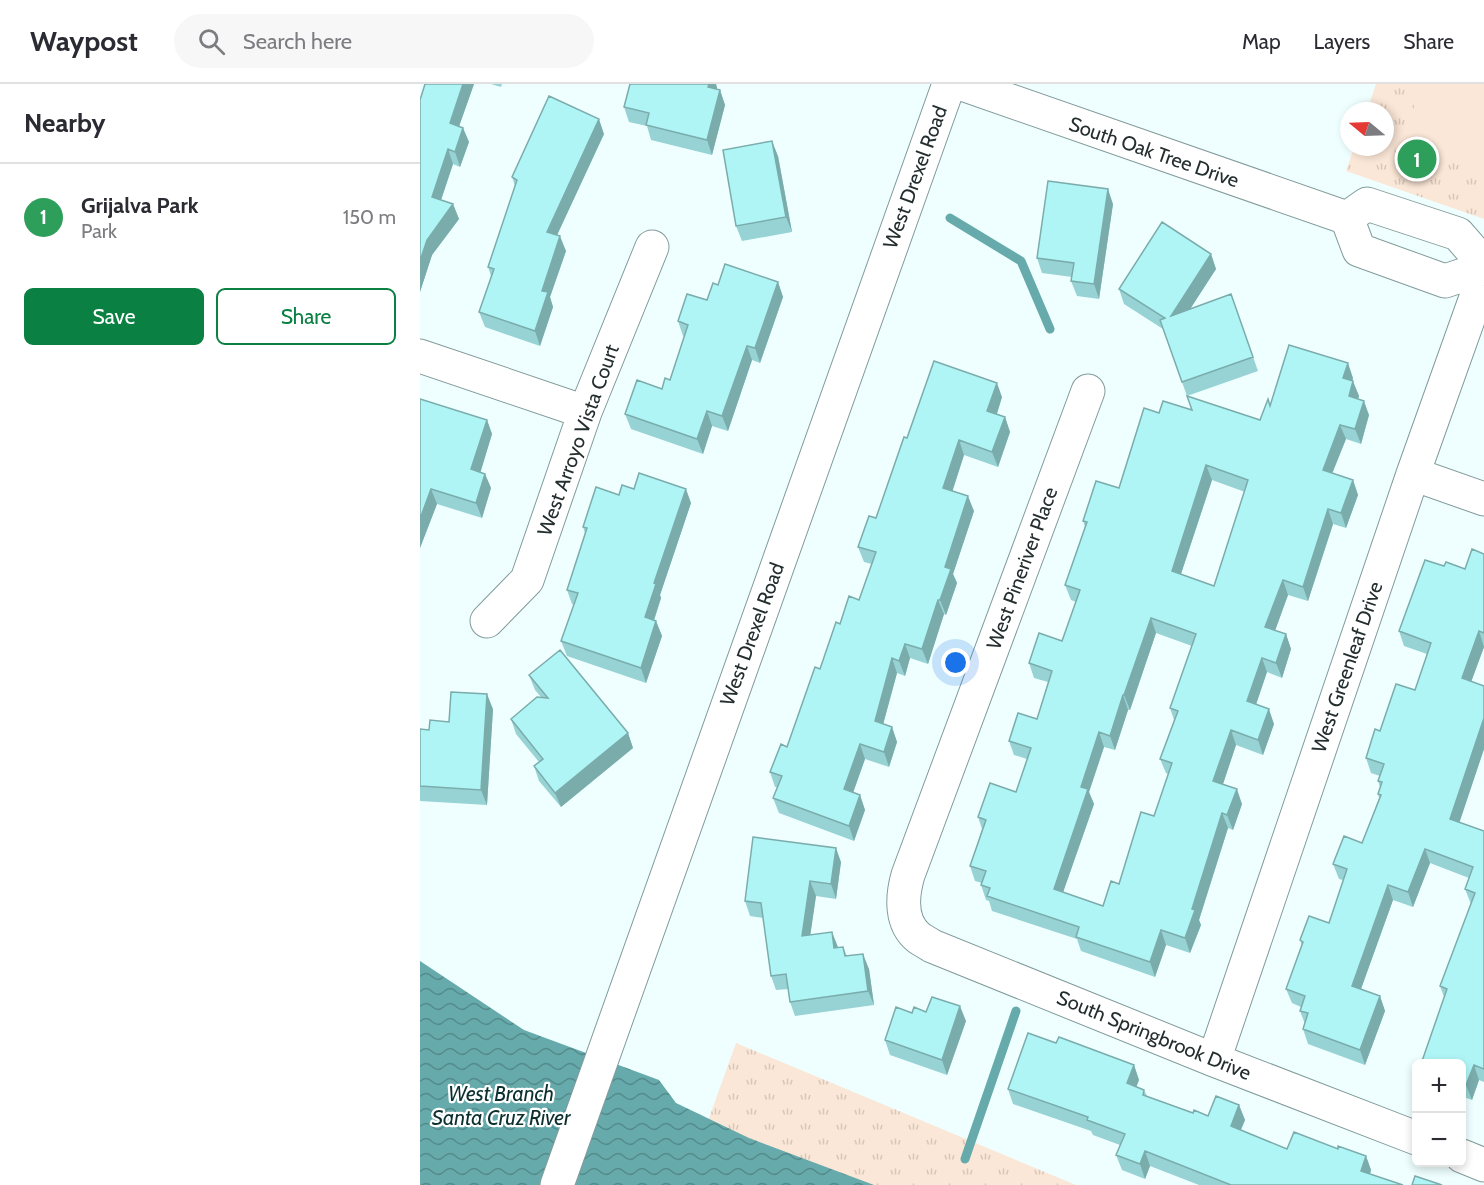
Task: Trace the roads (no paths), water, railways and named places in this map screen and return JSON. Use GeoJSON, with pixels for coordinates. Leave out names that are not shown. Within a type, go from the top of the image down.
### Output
{"type":"FeatureCollection","features":[{"type":"Feature","properties":{"kind":"street","name":"West Drexel Road"},"geometry":{"type":"LineString","coordinates":[[557,1185],[949,84]]}},
{"type":"Feature","properties":{"kind":"street","name":"South Oak Tree Drive"},"geometry":{"type":"LineString","coordinates":[[962,84],[1347,218]]}},
{"type":"Feature","properties":{"kind":"street"},"geometry":{"type":"LineString","coordinates":[[1367,204],[1458,234],[1484,266],[1445,280],[1359,250],[1347,218],[1367,204]]}},
{"type":"Feature","properties":{"kind":"street","name":"West Arroyo Vista Court"},"geometry":{"type":"LineString","coordinates":[[487,621],[527,580],[585,412],[652,247]]}},
{"type":"Feature","properties":{"kind":"street","name":"West Greenleaf Drive"},"geometry":{"type":"LineString","coordinates":[[1214,1060],[1413,474],[1484,275]]}},
{"type":"Feature","properties":{"kind":"street"},"geometry":{"type":"LineString","coordinates":[[420,356],[585,412]]}},
{"type":"Feature","properties":{"kind":"street","name":"West Pineriver Place"},"geometry":{"type":"LineString","coordinates":[[894,919],[903,902],[908,875],[1088,391]]}},
{"type":"Feature","properties":{"kind":"street"},"geometry":{"type":"LineString","coordinates":[[1413,474],[1484,499]]}},
{"type":"Feature","properties":{"kind":"street","name":"South Springbrook Drive"},"geometry":{"type":"LineString","coordinates":[[894,919],[910,928],[918,937],[932,946],[1214,1060],[1412,1136]]}},
{"type":"Feature","properties":{"kind":"street"},"geometry":{"type":"LineString","coordinates":[[1466,1158],[1484,1165]]}},
{"type":"Feature","properties":{"kind":"water","name":"West Branch Santa Cruz River"},"geometry":{"type":"Polygon","coordinates":[[[420,961],[524,1030],[659,1080],[676,1103],[749,1138],[874,1185],[420,1185],[420,961]]]}},
{"type":"Feature","properties":{"kind":"waterway"},"geometry":{"type":"LineString","coordinates":[[950,218],[1021,261],[1050,329]]}},
{"type":"Feature","properties":{"kind":"waterway"},"geometry":{"type":"LineString","coordinates":[[965,1159],[1016,1011]]}},
{"type":"Feature","properties":{"kind":"place","name":"Grijalva Park"},"geometry":{"type":"Point","coordinates":[1417,159]}}]}
